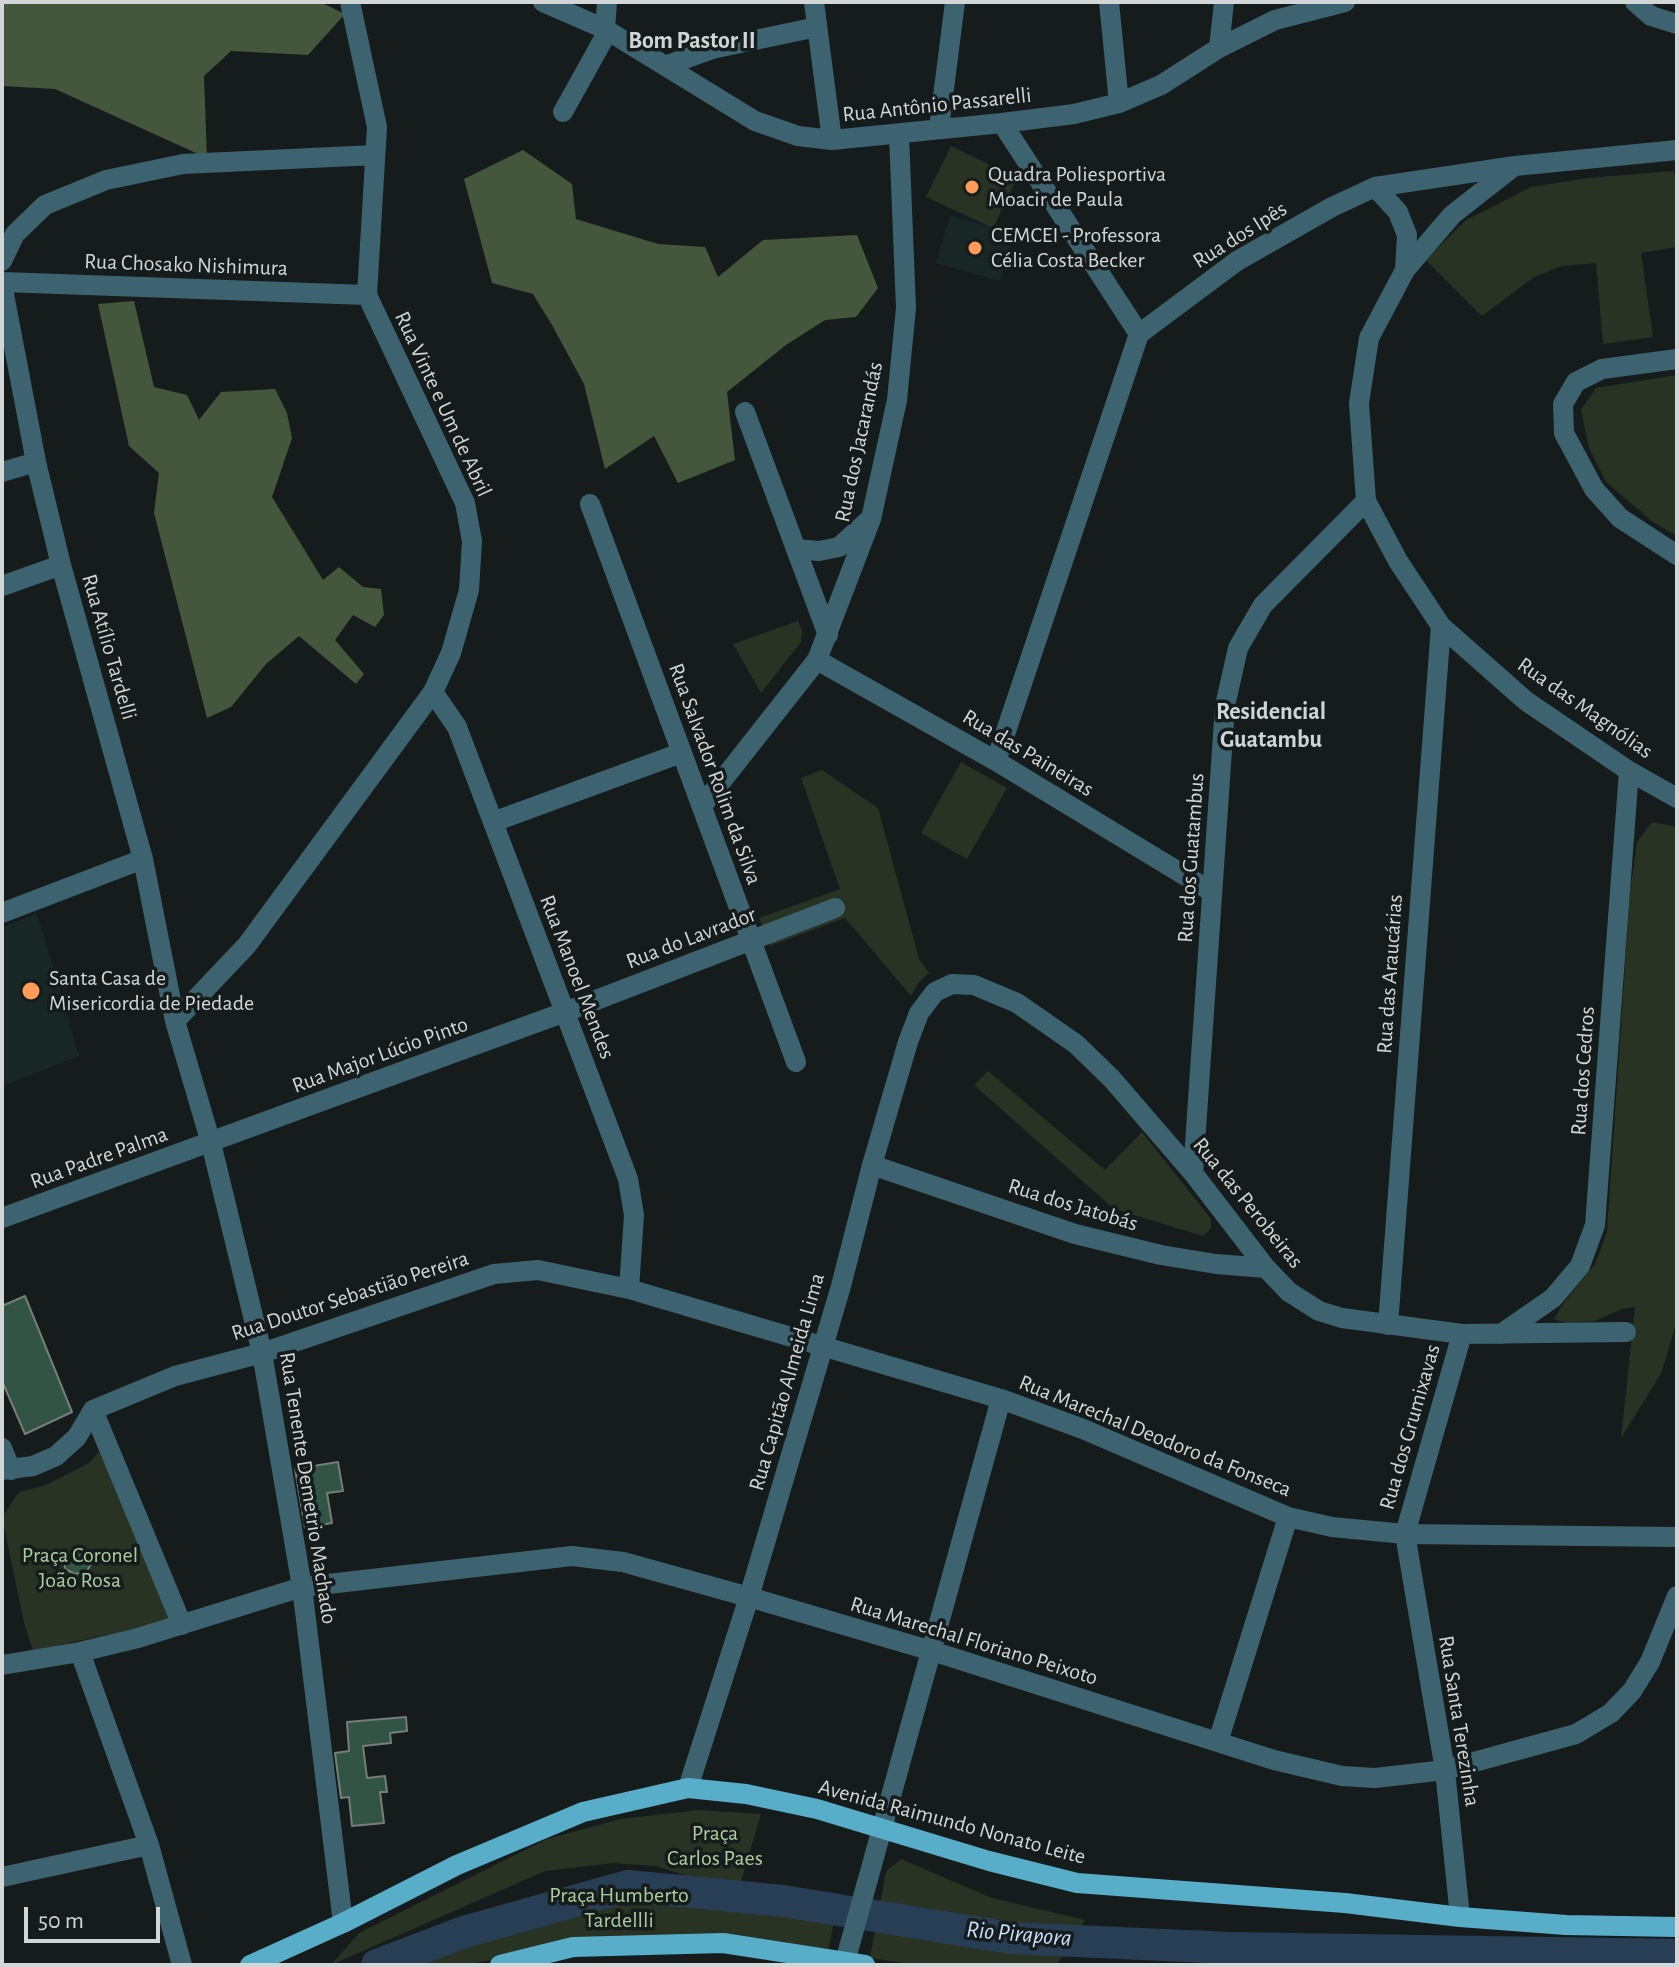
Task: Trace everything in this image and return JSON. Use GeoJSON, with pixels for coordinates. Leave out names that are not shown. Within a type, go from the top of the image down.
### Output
{"type":"FeatureCollection","features":[{"type":"Feature","properties":{"kind":"main road","name":"Avenida Raimundo Nonato Leite"},"geometry":{"type":"LineString","coordinates":[[250,1965],[343,1923],[457,1865],[583,1812],[688,1788],[746,1794],[817,1809],[989,1861],[1077,1883],[1345,1903],[1460,1917],[1566,1925],[1677,1927]]}},
{"type":"Feature","properties":{"kind":"main road"},"geometry":{"type":"LineString","coordinates":[[500,1965],[573,1947],[723,1943],[853,1958]]}},
{"type":"Feature","properties":{"kind":"street","name":"Rua Vinte e Um de Abril"},"geometry":{"type":"LineString","coordinates":[[175,1021],[247,945],[433,692],[451,653],[469,590],[472,541],[465,503],[367,295],[377,127],[350,2]]}},
{"type":"Feature","properties":{"kind":"street","name":"Rua Antônio Passarelli"},"geometry":{"type":"LineString","coordinates":[[543,2],[606,30],[755,121],[798,136],[832,140],[1074,114],[1119,103],[1161,85],[1219,48],[1275,20],[1345,2]]}},
{"type":"Feature","properties":{"kind":"street"},"geometry":{"type":"LineString","coordinates":[[563,112],[606,30],[607,2]]}},
{"type":"Feature","properties":{"kind":"street"},"geometry":{"type":"LineString","coordinates":[[814,2],[832,140]]}},
{"type":"Feature","properties":{"kind":"street"},"geometry":{"type":"LineString","coordinates":[[939,128],[955,2]]}},
{"type":"Feature","properties":{"kind":"street"},"geometry":{"type":"LineString","coordinates":[[1109,2],[1119,103]]}},
{"type":"Feature","properties":{"kind":"street"},"geometry":{"type":"LineString","coordinates":[[1219,48],[1224,2]]}},
{"type":"Feature","properties":{"kind":"street"},"geometry":{"type":"LineString","coordinates":[[1635,2],[1651,16],[1677,24]]}},
{"type":"Feature","properties":{"kind":"street"},"geometry":{"type":"LineString","coordinates":[[665,66],[712,49],[817,27]]}},
{"type":"Feature","properties":{"kind":"street"},"geometry":{"type":"LineString","coordinates":[[996,761],[1139,334],[1002,123]]}},
{"type":"Feature","properties":{"kind":"street","name":"Rua dos Jacarandás"},"geometry":{"type":"LineString","coordinates":[[702,806],[817,660],[871,519],[897,400],[906,308],[899,135]]}},
{"type":"Feature","properties":{"kind":"street","name":"Rua dos Ipês"},"geometry":{"type":"LineString","coordinates":[[1139,334],[1237,261],[1332,207],[1375,187],[1515,166],[1677,150]]}},
{"type":"Feature","properties":{"kind":"street"},"geometry":{"type":"LineString","coordinates":[[2,261],[15,234],[45,205],[106,180],[183,164],[375,155]]}},
{"type":"Feature","properties":{"kind":"street","name":"Rua das Magnólias"},"geometry":{"type":"LineString","coordinates":[[1515,166],[1452,215],[1405,270],[1369,338],[1359,403],[1366,501],[1398,561],[1441,626],[1526,701],[1629,771],[1677,798]]}},
{"type":"Feature","properties":{"kind":"street"},"geometry":{"type":"LineString","coordinates":[[1375,187],[1398,212],[1407,235],[1405,270]]}},
{"type":"Feature","properties":{"kind":"street","name":"Rua Chosako Nishimura"},"geometry":{"type":"LineString","coordinates":[[2,283],[367,295]]}},
{"type":"Feature","properties":{"kind":"street","name":"Rua Atílio Tardelli"},"geometry":{"type":"LineString","coordinates":[[2,283],[36,462],[61,565],[143,859],[175,1021]]}},
{"type":"Feature","properties":{"kind":"street"},"geometry":{"type":"LineString","coordinates":[[1677,359],[1602,369],[1576,382],[1563,404],[1564,433],[1594,489],[1620,518],[1677,555]]}},
{"type":"Feature","properties":{"kind":"street"},"geometry":{"type":"LineString","coordinates":[[745,412],[828,635]]}},
{"type":"Feature","properties":{"kind":"street"},"geometry":{"type":"LineString","coordinates":[[2,472],[36,462]]}},
{"type":"Feature","properties":{"kind":"street","name":"Rua dos Guatambus"},"geometry":{"type":"LineString","coordinates":[[1193,1173],[1225,706],[1238,648],[1263,605],[1366,501]]}},
{"type":"Feature","properties":{"kind":"street","name":"Rua Salvador Rolim da Silva"},"geometry":{"type":"LineString","coordinates":[[590,504],[796,1062]]}},
{"type":"Feature","properties":{"kind":"street"},"geometry":{"type":"LineString","coordinates":[[796,549],[819,551],[839,547],[871,519]]}},
{"type":"Feature","properties":{"kind":"street"},"geometry":{"type":"LineString","coordinates":[[2,586],[61,565]]}},
{"type":"Feature","properties":{"kind":"street","name":"Rua das Araucárias"},"geometry":{"type":"LineString","coordinates":[[1388,1325],[1441,626]]}},
{"type":"Feature","properties":{"kind":"street","name":"Rua das Paineiras"},"geometry":{"type":"LineString","coordinates":[[817,660],[996,761],[1212,892]]}},
{"type":"Feature","properties":{"kind":"street","name":"Rua Manoel Mendes"},"geometry":{"type":"LineString","coordinates":[[433,692],[457,727],[628,1179],[634,1215],[629,1289]]}},
{"type":"Feature","properties":{"kind":"street"},"geometry":{"type":"LineString","coordinates":[[493,822],[681,753]]}},
{"type":"Feature","properties":{"kind":"street","name":"Rua dos Cedros"},"geometry":{"type":"LineString","coordinates":[[1500,1334],[1553,1298],[1580,1266],[1595,1225],[1629,771]]}},
{"type":"Feature","properties":{"kind":"street"},"geometry":{"type":"LineString","coordinates":[[2,913],[143,859]]}},
{"type":"Feature","properties":{"kind":"street","name":"Rua do Lavrador"},"geometry":{"type":"LineString","coordinates":[[565,1012],[835,908]]}},
{"type":"Feature","properties":{"kind":"street","name":"Rua das Perobeiras"},"geometry":{"type":"LineString","coordinates":[[935,992],[952,984],[974,985],[1017,1003],[1076,1044],[1112,1079],[1193,1173],[1266,1268],[1289,1292],[1319,1311],[1342,1318],[1462,1334],[1626,1332]]}},
{"type":"Feature","properties":{"kind":"street","name":"Rua Capitão Almeida Lima"},"geometry":{"type":"LineString","coordinates":[[688,1788],[749,1597],[841,1286],[908,1042],[919,1013],[935,992]]}},
{"type":"Feature","properties":{"kind":"street","name":"Rua Major Lúcio Pinto"},"geometry":{"type":"LineString","coordinates":[[211,1143],[565,1012]]}},
{"type":"Feature","properties":{"kind":"street","name":"Rua Tenente Demetrio Machado"},"geometry":{"type":"LineString","coordinates":[[175,1021],[211,1143],[262,1353],[302,1587],[343,1923]]}},
{"type":"Feature","properties":{"kind":"street","name":"Rua Padre Palma"},"geometry":{"type":"LineString","coordinates":[[2,1218],[211,1143]]}},
{"type":"Feature","properties":{"kind":"street","name":"Rua dos Jatobás"},"geometry":{"type":"LineString","coordinates":[[872,1165],[1075,1234],[1161,1255],[1266,1268]]}},
{"type":"Feature","properties":{"kind":"street","name":"Rua Doutor Sebastião Pereira"},"geometry":{"type":"LineString","coordinates":[[93,1410],[175,1376],[262,1353],[494,1274],[538,1270],[629,1289]]}},
{"type":"Feature","properties":{"kind":"street","name":"Rua Marechal Deodoro da Fonseca"},"geometry":{"type":"LineString","coordinates":[[629,1289],[1001,1399],[1083,1429],[1288,1517],[1332,1527],[1405,1534],[1677,1537]]}},
{"type":"Feature","properties":{"kind":"street","name":"Rua dos Grumixavas"},"geometry":{"type":"LineString","coordinates":[[1405,1534],[1462,1334]]}},
{"type":"Feature","properties":{"kind":"street"},"geometry":{"type":"LineString","coordinates":[[853,1958],[864,1888],[1001,1399]]}},
{"type":"Feature","properties":{"kind":"street"},"geometry":{"type":"LineString","coordinates":[[2,1448],[7,1470],[33,1466],[56,1456],[77,1437],[93,1410]]}},
{"type":"Feature","properties":{"kind":"street"},"geometry":{"type":"LineString","coordinates":[[2,1665],[80,1652],[182,1625],[93,1410]]}},
{"type":"Feature","properties":{"kind":"street"},"geometry":{"type":"LineString","coordinates":[[1218,1742],[1288,1517]]}},
{"type":"Feature","properties":{"kind":"street","name":"Rua Santa Terezinha"},"geometry":{"type":"LineString","coordinates":[[1405,1534],[1445,1770],[1460,1917]]}},
{"type":"Feature","properties":{"kind":"street","name":"Rua Marechal Floriano Peixoto"},"geometry":{"type":"LineString","coordinates":[[182,1625],[302,1587],[572,1556],[623,1562],[932,1651],[1274,1760],[1342,1776],[1375,1778],[1445,1770],[1576,1734],[1611,1713],[1632,1691],[1650,1662],[1677,1596]]}},
{"type":"Feature","properties":{"kind":"street"},"geometry":{"type":"LineString","coordinates":[[80,1652],[149,1845],[182,1965]]}},
{"type":"Feature","properties":{"kind":"street"},"geometry":{"type":"LineString","coordinates":[[2,1877],[149,1845]]}},
{"type":"Feature","properties":{"kind":"shaded area","name":"CEMCEI - Professora Célia Costa Becker"},"geometry":{"type":"Polygon","coordinates":[[[950,215],[1014,234],[1000,281],[936,263],[950,215]]]}},
{"type":"Feature","properties":{"kind":"shaded area","name":"Santa Casa de Misericordia de Piedade"},"geometry":{"type":"Polygon","coordinates":[[[37,913],[79,1056],[2,1086],[2,927],[37,913]]]}},
{"type":"Feature","properties":{"kind":"green space"},"geometry":{"type":"Polygon","coordinates":[[[2,2],[320,2],[345,14],[308,55],[231,51],[204,76],[207,158],[55,89],[2,86],[2,2]]]}},
{"type":"Feature","properties":{"kind":"green space","name":"Quadra Poliesportiva Moacir de Paula"},"geometry":{"type":"Polygon","coordinates":[[[951,146],[1017,178],[993,228],[926,197],[951,146]]]}},
{"type":"Feature","properties":{"kind":"green space"},"geometry":{"type":"Polygon","coordinates":[[[523,150],[572,184],[576,219],[658,244],[705,247],[718,277],[763,240],[857,235],[878,288],[856,317],[825,320],[786,345],[727,392],[735,460],[678,483],[654,436],[605,469],[584,384],[552,325],[533,294],[492,283],[464,179],[523,150]]]}},
{"type":"Feature","properties":{"kind":"green space"},"geometry":{"type":"Polygon","coordinates":[[[1673,171],[1677,181],[1677,247],[1641,253],[1653,337],[1603,344],[1596,263],[1562,266],[1534,277],[1482,316],[1426,260],[1466,220],[1531,187],[1588,178],[1673,171]]]}},
{"type":"Feature","properties":{"kind":"green space"},"geometry":{"type":"Polygon","coordinates":[[[134,301],[154,387],[187,395],[199,420],[221,392],[275,389],[287,413],[292,438],[272,497],[323,580],[339,567],[363,587],[381,589],[384,615],[375,627],[353,615],[335,640],[364,674],[356,684],[299,636],[266,664],[231,707],[207,718],[154,513],[159,473],[129,446],[98,304],[134,301]]]}},
{"type":"Feature","properties":{"kind":"green space"},"geometry":{"type":"Polygon","coordinates":[[[1677,375],[1677,536],[1653,522],[1606,482],[1589,448],[1581,410],[1596,388],[1677,375]]]}},
{"type":"Feature","properties":{"kind":"green space"},"geometry":{"type":"Polygon","coordinates":[[[798,621],[802,631],[801,642],[761,693],[733,644],[798,621]]]}},
{"type":"Feature","properties":{"kind":"green space"},"geometry":{"type":"Polygon","coordinates":[[[961,762],[1007,788],[967,859],[921,833],[961,762]]]}},
{"type":"Feature","properties":{"kind":"green space"},"geometry":{"type":"Polygon","coordinates":[[[822,770],[878,808],[919,959],[929,973],[918,983],[911,996],[845,918],[770,946],[759,918],[840,889],[801,778],[822,770]]]}},
{"type":"Feature","properties":{"kind":"green space"},"geometry":{"type":"Polygon","coordinates":[[[1652,822],[1677,827],[1677,1320],[1662,1372],[1621,1438],[1635,1307],[1622,1309],[1595,1321],[1567,1323],[1554,1319],[1595,1264],[1607,1232],[1630,893],[1637,842],[1652,822]]]}},
{"type":"Feature","properties":{"kind":"green space"},"geometry":{"type":"Polygon","coordinates":[[[988,1071],[1105,1170],[1142,1132],[1211,1219],[1211,1228],[1203,1236],[1114,1209],[974,1085],[988,1071]]]}},
{"type":"Feature","properties":{"kind":"green space","name":"Praça Coronel João Rosa"},"geometry":{"type":"Polygon","coordinates":[[[101,1449],[174,1620],[33,1651],[24,1623],[2,1517],[19,1492],[46,1485],[89,1463],[101,1449]]]}},
{"type":"Feature","properties":{"kind":"green space","name":"Praça Carlos Paes"},"geometry":{"type":"Polygon","coordinates":[[[698,1810],[761,1814],[738,1892],[656,1866],[613,1863],[545,1871],[331,1965],[359,1933],[547,1839],[621,1819],[698,1810]]]}},
{"type":"Feature","properties":{"kind":"green space"},"geometry":{"type":"Polygon","coordinates":[[[901,1859],[992,1898],[1085,1920],[1057,1965],[917,1965],[870,1958],[886,1871],[901,1859]]]}},
{"type":"Feature","properties":{"kind":"green space","name":"Praça Humberto Tardellli"},"geometry":{"type":"Polygon","coordinates":[[[616,1876],[660,1876],[756,1906],[834,1920],[829,1949],[712,1934],[585,1942],[464,1965],[364,1965],[388,1951],[551,1891],[616,1876]]]}},
{"type":"Feature","properties":{"kind":"green space"},"geometry":{"type":"Polygon","coordinates":[[[1677,1953],[1677,1965],[1348,1965],[1348,1962],[1605,1962],[1677,1953]]]}},
{"type":"Feature","properties":{"kind":"building"},"geometry":{"type":"Polygon","coordinates":[[[25,1296],[72,1412],[25,1434],[2,1381],[2,1306],[25,1296]]]}},
{"type":"Feature","properties":{"kind":"building"},"geometry":{"type":"Polygon","coordinates":[[[338,1462],[343,1491],[327,1493],[332,1523],[305,1528],[295,1469],[338,1462]]]}},
{"type":"Feature","properties":{"kind":"building"},"geometry":{"type":"Polygon","coordinates":[[[77,1549],[87,1551],[92,1562],[87,1571],[75,1574],[65,1569],[64,1557],[77,1549]]]}},
{"type":"Feature","properties":{"kind":"building"},"geometry":{"type":"Polygon","coordinates":[[[406,1717],[407,1731],[390,1733],[391,1743],[363,1746],[367,1778],[385,1776],[387,1792],[380,1792],[384,1823],[352,1826],[349,1797],[341,1798],[335,1753],[349,1751],[347,1722],[406,1717]]]}},
{"type":"Feature","properties":{"kind":"waterway","name":"Rio Pirapora"},"geometry":{"type":"LineString","coordinates":[[377,1965],[464,1932],[628,1886],[783,1901],[1010,1938],[1231,1948],[1677,1955]]}},
{"type":"Feature","properties":{"kind":"place","name":"Quadra Poliesportiva Moacir de Paula"},"geometry":{"type":"Point","coordinates":[972,187]}},
{"type":"Feature","properties":{"kind":"place","name":"CEMCEI - Professora Célia Costa Becker"},"geometry":{"type":"Point","coordinates":[975,248]}},
{"type":"Feature","properties":{"kind":"place","name":"Santa Casa de Misericordia de Piedade"},"geometry":{"type":"Point","coordinates":[31,991]}},
{"type":"Feature","properties":{"kind":"district","name":"Bom Pastor II"},"geometry":{"type":"Point","coordinates":[692,41]}},
{"type":"Feature","properties":{"kind":"district","name":"Residencial Guatambu"},"geometry":{"type":"Point","coordinates":[1271,726]}}]}
